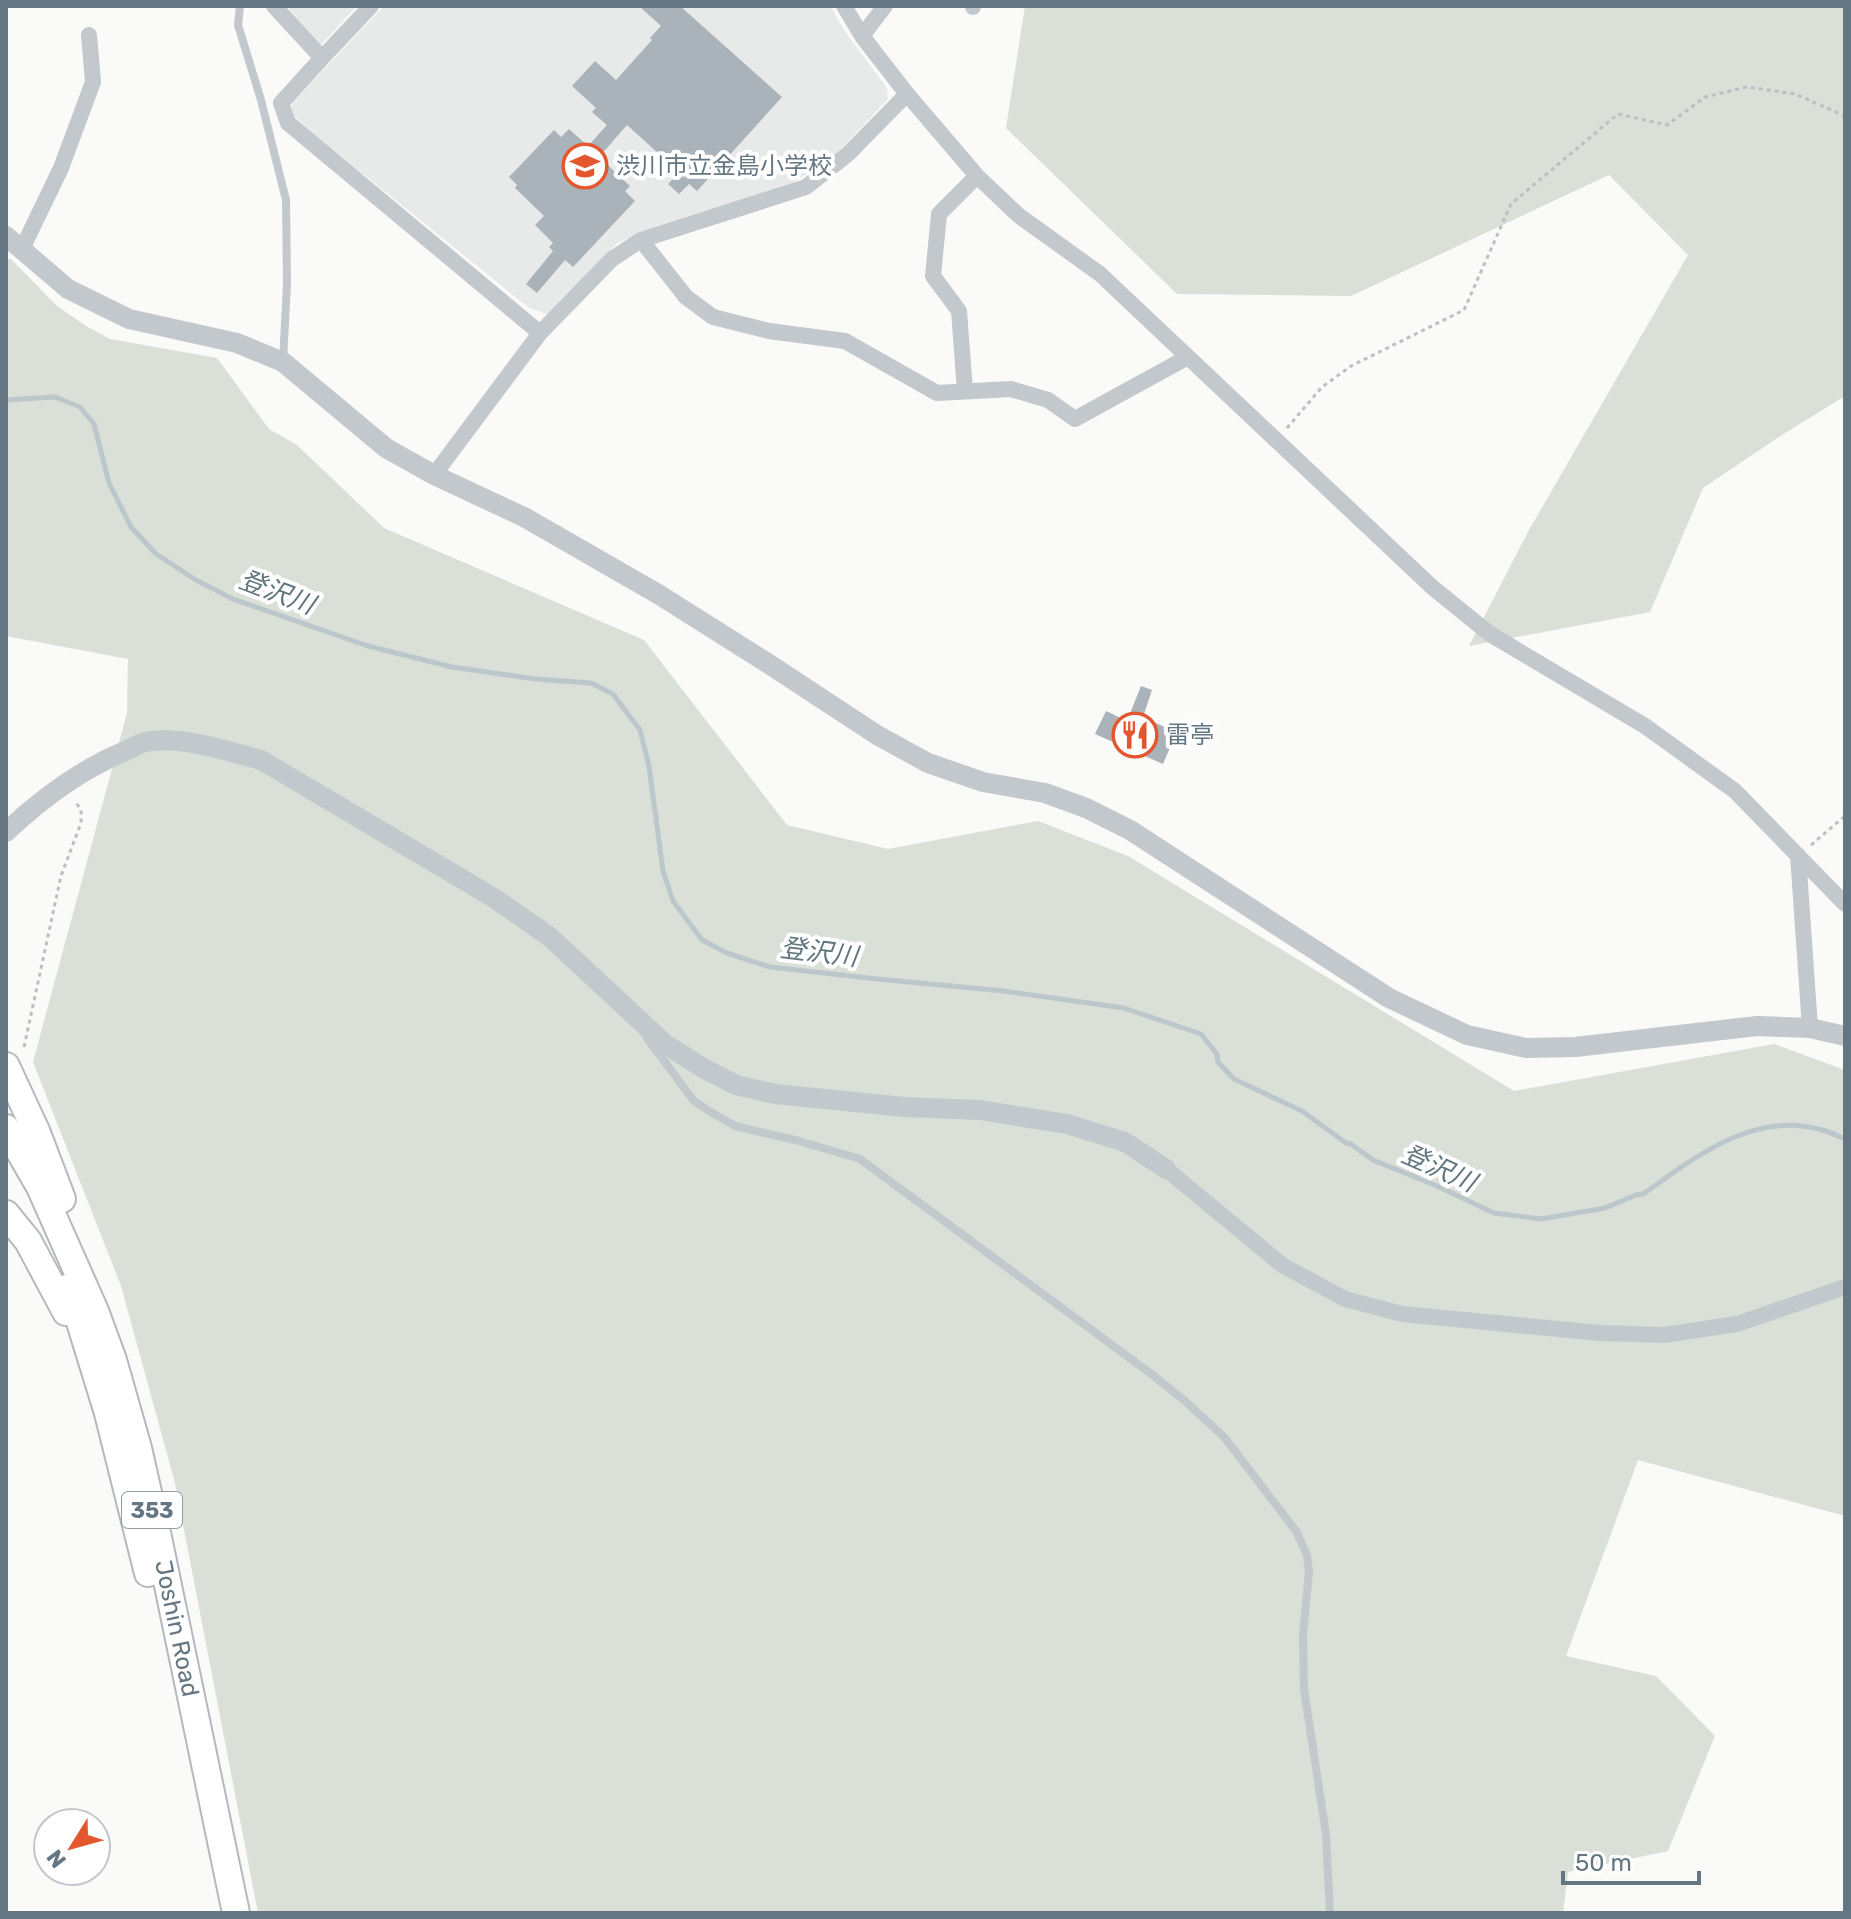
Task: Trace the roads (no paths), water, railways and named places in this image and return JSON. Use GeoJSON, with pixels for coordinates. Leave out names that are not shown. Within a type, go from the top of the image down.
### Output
{"type":"FeatureCollection","features":[{"type":"Feature","properties":{"kind":"highway"},"geometry":{"type":"LineString","coordinates":[[15,1056],[37,1133],[101,1304],[113,1360]]}},
{"type":"Feature","properties":{"kind":"highway","name":"Joshin Road"},"geometry":{"type":"LineString","coordinates":[[6,1128],[40,1187],[95,1311],[113,1360],[155,1523],[236,1913]]}},
{"type":"Feature","properties":{"kind":"highway","name":"Joshin Road"},"geometry":{"type":"LineString","coordinates":[[6,1158],[22,1186],[75,1306],[101,1388],[158,1613],[220,1913]]}},
{"type":"Feature","properties":{"kind":"highway"},"geometry":{"type":"LineString","coordinates":[[6,1214],[28,1241],[62,1303],[101,1388]]}},
{"type":"Feature","properties":{"kind":"street"},"geometry":{"type":"LineString","coordinates":[[274,6],[322,58]]}},
{"type":"Feature","properties":{"kind":"street"},"geometry":{"type":"LineString","coordinates":[[371,6],[281,103],[288,123],[540,333]]}},
{"type":"Feature","properties":{"kind":"street"},"geometry":{"type":"LineString","coordinates":[[844,6],[862,36],[907,94],[977,176],[1018,215],[1100,274],[1432,587],[1490,634],[1645,726],[1735,791],[1845,904]]}},
{"type":"Feature","properties":{"kind":"street"},"geometry":{"type":"LineString","coordinates":[[862,36],[885,6]]}},
{"type":"Feature","properties":{"kind":"street"},"geometry":{"type":"LineString","coordinates":[[89,35],[93,82],[61,168],[14,243],[68,289],[129,319],[237,343],[283,362],[386,448],[434,475],[524,517],[631,579],[877,735],[928,763],[983,782],[1045,793],[1086,808],[1130,830],[1389,998],[1467,1035],[1526,1048],[1575,1047],[1757,1026],[1810,1028],[1845,1036]]}},
{"type":"Feature","properties":{"kind":"street"},"geometry":{"type":"LineString","coordinates":[[434,475],[540,333],[612,259],[641,240],[806,187],[848,154],[907,94]]}},
{"type":"Feature","properties":{"kind":"street"},"geometry":{"type":"LineString","coordinates":[[965,391],[959,311],[933,276],[939,214],[977,176]]}},
{"type":"Feature","properties":{"kind":"street"},"geometry":{"type":"LineString","coordinates":[[641,240],[686,297],[713,317],[769,331],[845,341],[937,393],[1011,389],[1048,400],[1075,419],[1188,357]]}},
{"type":"Feature","properties":{"kind":"street"},"geometry":{"type":"LineString","coordinates":[[6,832],[65,782],[145,742],[190,742],[223,749],[261,760],[494,898],[550,937],[665,1044],[736,1085],[775,1094],[904,1107],[980,1110],[1097,1132],[1125,1142],[1166,1169],[1282,1265],[1345,1299],[1402,1314],[1600,1333],[1664,1335],[1737,1324],[1845,1287]]}},
{"type":"Feature","properties":{"kind":"street"},"geometry":{"type":"LineString","coordinates":[[1798,855],[1810,1028]]}},
{"type":"Feature","properties":{"kind":"lane"},"geometry":{"type":"LineString","coordinates":[[240,6],[238,25],[286,200],[287,284],[283,362]]}},
{"type":"Feature","properties":{"kind":"lane"},"geometry":{"type":"LineString","coordinates":[[623,1005],[694,1101],[735,1126],[860,1159],[1150,1373],[1225,1438],[1296,1531],[1307,1555],[1304,1689],[1326,1834],[1330,1913]]}},
{"type":"Feature","properties":{"kind":"waterway","name":"登沢川"},"geometry":{"type":"LineString","coordinates":[[6,400],[55,397],[80,407],[94,424],[109,483],[131,527],[156,554],[233,599],[368,646],[452,667],[535,679],[591,683],[613,694],[640,730],[649,766],[663,871],[673,901],[702,940],[727,953],[770,967],[1004,991],[1124,1008],[1201,1034],[1217,1054],[1218,1062],[1234,1079],[1302,1111],[1373,1160],[1494,1213],[1541,1219],[1605,1208],[1643,1194],[1726,1141],[1772,1126],[1797,1125],[1845,1139]]}},
{"type":"Feature","properties":{"kind":"place","name":"渋川市立金島小学校"},"geometry":{"type":"Point","coordinates":[585,166]}},
{"type":"Feature","properties":{"kind":"place","name":"雷亭"},"geometry":{"type":"Point","coordinates":[1135,735]}}]}
